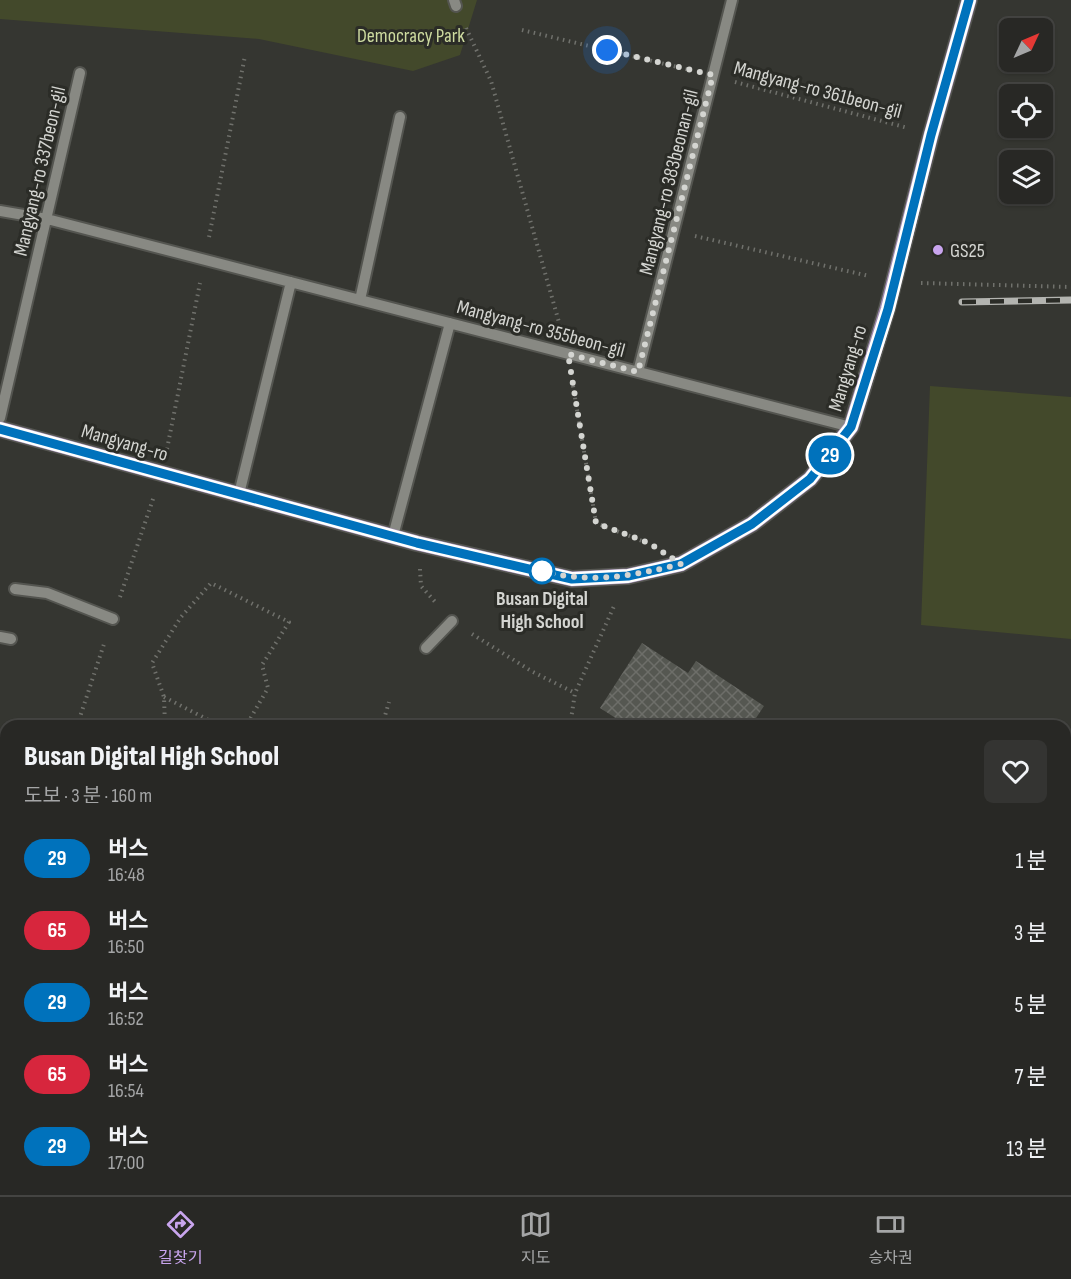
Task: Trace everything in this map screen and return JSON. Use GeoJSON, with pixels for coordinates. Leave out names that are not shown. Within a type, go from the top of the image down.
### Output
{"type":"FeatureCollection","features":[{"type":"Feature","properties":{"kind":"main road","name":"Mangyang-ro"},"geometry":{"type":"LineString","coordinates":[[0,429],[393,536],[572,579],[628,576],[681,564],[752,524],[810,479],[851,427],[894,282],[931,135],[969,0]]}},
{"type":"Feature","properties":{"kind":"street","name":"Mangyang-ro 383beonan-gil"},"geometry":{"type":"LineString","coordinates":[[638,372],[732,0]]}},
{"type":"Feature","properties":{"kind":"street","name":"Mangyang-ro 337beon-gil"},"geometry":{"type":"LineString","coordinates":[[0,418],[80,74]]}},
{"type":"Feature","properties":{"kind":"street"},"geometry":{"type":"LineString","coordinates":[[360,300],[400,117]]}},
{"type":"Feature","properties":{"kind":"street","name":"Mangyang-ro 355beon-gil"},"geometry":{"type":"LineString","coordinates":[[0,210],[46,219],[851,427]]}},
{"type":"Feature","properties":{"kind":"street"},"geometry":{"type":"LineString","coordinates":[[239,494],[291,282]]}},
{"type":"Feature","properties":{"kind":"street"},"geometry":{"type":"LineString","coordinates":[[393,536],[450,323]]}},
{"type":"Feature","properties":{"kind":"street"},"geometry":{"type":"LineString","coordinates":[[15,589],[47,593],[112,619]]}},
{"type":"Feature","properties":{"kind":"street"},"geometry":{"type":"LineString","coordinates":[[426,648],[452,621]]}},
{"type":"Feature","properties":{"kind":"path"},"geometry":{"type":"LineString","coordinates":[[455,3],[491,81],[568,354],[596,523],[649,543],[681,564]]}},
{"type":"Feature","properties":{"kind":"path","name":"Mangyang-ro 361beon-gil"},"geometry":{"type":"LineString","coordinates":[[522,30],[713,75],[931,135]]}},
{"type":"Feature","properties":{"kind":"path"},"geometry":{"type":"LineString","coordinates":[[674,231],[894,282],[1071,287]]}},
{"type":"Feature","properties":{"kind":"path"},"geometry":{"type":"LineString","coordinates":[[571,720],[575,693],[628,576]]}},
{"type":"Feature","properties":{"kind":"path"},"geometry":{"type":"LineString","coordinates":[[165,720],[164,697],[152,663],[181,616],[211,583],[290,622],[262,665],[268,688],[249,720]]}},
{"type":"Feature","properties":{"kind":"path"},"geometry":{"type":"LineString","coordinates":[[421,586],[452,621],[533,672],[575,693]]}},
{"type":"Feature","properties":{"kind":"path"},"geometry":{"type":"LineString","coordinates":[[164,697],[208,720]]}},
{"type":"Feature","properties":{"kind":"path"},"geometry":{"type":"LineString","coordinates":[[384,720],[389,702]]}},
{"type":"Feature","properties":{"kind":"green space","name":"Democracy Park"},"geometry":{"type":"Polygon","coordinates":[[[0,0],[477,0],[460,55],[413,71],[259,39],[0,19],[0,0]]]}},
{"type":"Feature","properties":{"kind":"green space"},"geometry":{"type":"Polygon","coordinates":[[[930,386],[1071,397],[1071,639],[921,625],[930,386]]]}},
{"type":"Feature","properties":{"kind":"building"},"geometry":{"type":"Polygon","coordinates":[[[642,643],[688,673],[696,661],[764,706],[756,718],[759,720],[619,720],[600,708],[642,643]]]}},
{"type":"Feature","properties":{"kind":"railway"},"geometry":{"type":"LineString","coordinates":[[962,302],[1071,300]]}},
{"type":"Feature","properties":{"kind":"bus line","name":"29"},"geometry":{"type":"LineString","coordinates":[[0,429],[161,475],[417,543],[572,579],[628,576],[681,564],[752,524],[810,479],[851,427],[888,309],[931,135],[969,0]]}},
{"type":"Feature","properties":{"kind":"place","name":"GS25"},"geometry":{"type":"Point","coordinates":[938,250]}},
{"type":"Feature","properties":{"kind":"place","name":"Busan Digital High School"},"geometry":{"type":"Point","coordinates":[542,571]}},
{"type":"Feature","properties":{"kind":"route"},"geometry":{"type":"LineString","coordinates":[[542,571],[572,579],[628,576],[681,564],[649,543],[596,523],[568,354],[638,372],[713,75],[607,50]]}}]}
